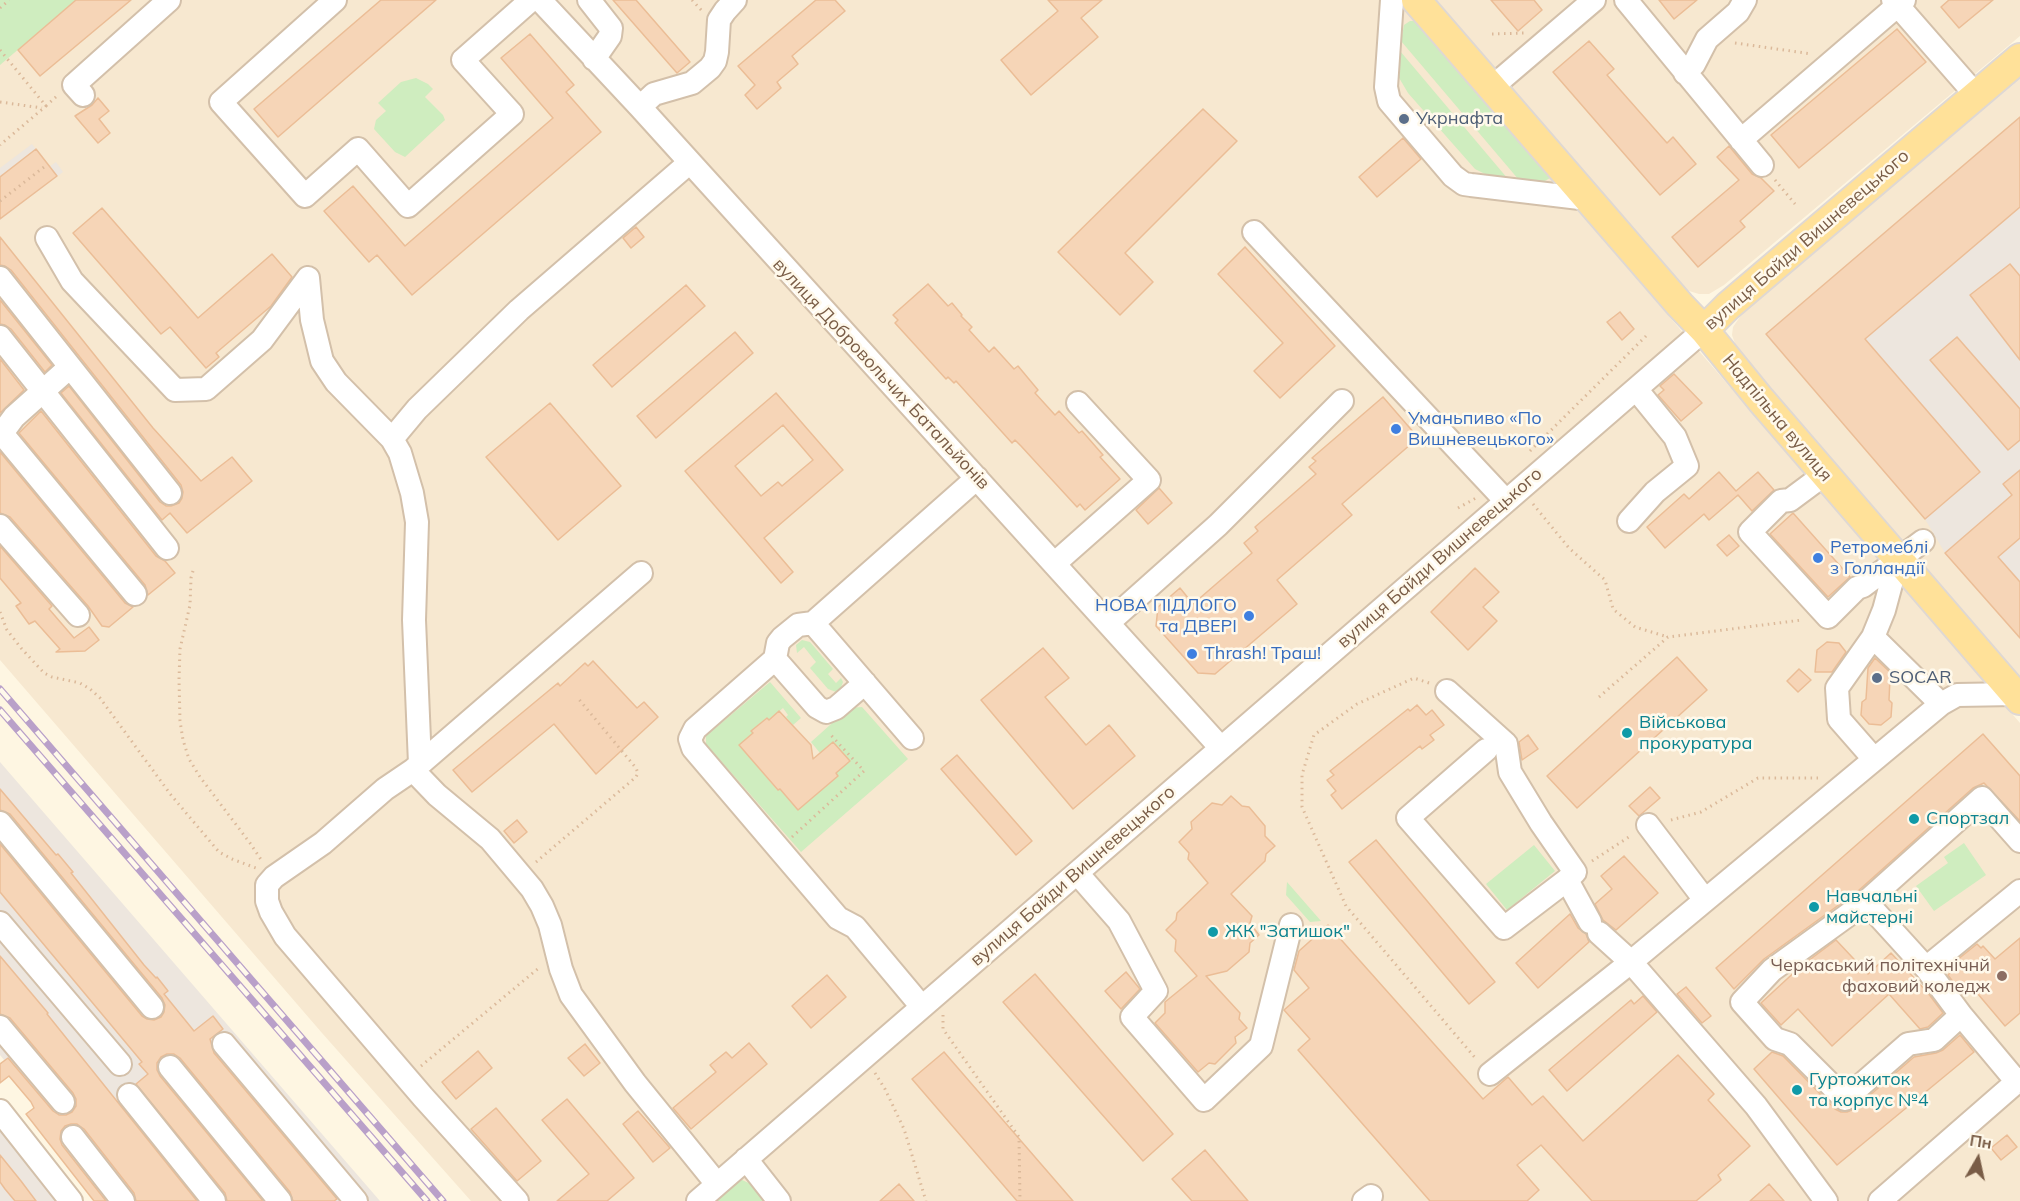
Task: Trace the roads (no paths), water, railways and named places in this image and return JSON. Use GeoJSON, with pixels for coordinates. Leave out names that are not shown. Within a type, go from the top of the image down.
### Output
{"type":"FeatureCollection","features":[{"type":"Feature","properties":{"kind":"main road","name":"Надпільна вулиця"},"geometry":{"type":"LineString","coordinates":[[1416,0],[1704,330],[2018,697]]}},
{"type":"Feature","properties":{"kind":"main road","name":"вулиця Байди Вишневецького"},"geometry":{"type":"LineString","coordinates":[[1704,330],[1728,306],[2020,58]]}},
{"type":"Feature","properties":{"kind":"street"},"geometry":{"type":"LineString","coordinates":[[83,95],[74,85],[169,0]]}},
{"type":"Feature","properties":{"kind":"street"},"geometry":{"type":"LineString","coordinates":[[335,0],[220,102],[305,196],[358,149],[408,206],[512,114],[463,60],[531,0]]}},
{"type":"Feature","properties":{"kind":"street","name":"вулиця Добровольчих Батальйонів"},"geometry":{"type":"LineString","coordinates":[[540,0],[640,107],[1221,748]]}},
{"type":"Feature","properties":{"kind":"street"},"geometry":{"type":"LineString","coordinates":[[589,0],[611,28],[610,36],[594,59]]}},
{"type":"Feature","properties":{"kind":"street"},"geometry":{"type":"LineString","coordinates":[[640,107],[654,94],[692,83],[710,68],[717,57],[719,20],[735,0]]}},
{"type":"Feature","properties":{"kind":"street"},"geometry":{"type":"LineString","coordinates":[[1392,0],[1386,87],[1389,101],[1454,176],[1464,184],[1588,199]]}},
{"type":"Feature","properties":{"kind":"street"},"geometry":{"type":"LineString","coordinates":[[1491,88],[1594,0]]}},
{"type":"Feature","properties":{"kind":"street"},"geometry":{"type":"LineString","coordinates":[[1626,0],[1762,165]]}},
{"type":"Feature","properties":{"kind":"street"},"geometry":{"type":"LineString","coordinates":[[1685,73],[1694,64],[1707,39],[1738,12],[1745,0]]}},
{"type":"Feature","properties":{"kind":"street"},"geometry":{"type":"LineString","coordinates":[[1741,140],[1898,2],[1976,94]]}},
{"type":"Feature","properties":{"kind":"street"},"geometry":{"type":"LineString","coordinates":[[392,439],[417,409],[519,310],[689,163]]}},
{"type":"Feature","properties":{"kind":"street"},"geometry":{"type":"LineString","coordinates":[[1254,232],[1506,493]]}},
{"type":"Feature","properties":{"kind":"street"},"geometry":{"type":"LineString","coordinates":[[46,238],[72,281],[176,390],[206,389],[262,340],[308,278],[312,321],[322,361],[336,382],[392,439],[400,453],[412,493],[417,522],[414,620],[416,767],[437,795],[490,839],[521,874],[545,913],[571,995],[635,1083],[717,1184]]}},
{"type":"Feature","properties":{"kind":"street"},"geometry":{"type":"LineString","coordinates":[[0,278],[170,493]]}},
{"type":"Feature","properties":{"kind":"street","name":"вулиця Байди Вишневецького"},"geometry":{"type":"LineString","coordinates":[[698,1201],[1221,748],[1506,493],[1636,389],[1704,330]]}},
{"type":"Feature","properties":{"kind":"street"},"geometry":{"type":"LineString","coordinates":[[0,338],[167,548]]}},
{"type":"Feature","properties":{"kind":"street"},"geometry":{"type":"LineString","coordinates":[[70,367],[14,417],[1,434],[135,594]]}},
{"type":"Feature","properties":{"kind":"street"},"geometry":{"type":"LineString","coordinates":[[1629,521],[1655,492],[1687,466],[1675,437],[1636,389]]}},
{"type":"Feature","properties":{"kind":"street"},"geometry":{"type":"LineString","coordinates":[[1108,623],[1218,525],[1342,401]]}},
{"type":"Feature","properties":{"kind":"street"},"geometry":{"type":"LineString","coordinates":[[1054,564],[1149,480],[1078,403]]}},
{"type":"Feature","properties":{"kind":"street"},"geometry":{"type":"LineString","coordinates":[[1825,474],[1790,500],[1781,501],[1750,532],[1828,617],[1857,588],[1863,586],[1923,541]]}},
{"type":"Feature","properties":{"kind":"street"},"geometry":{"type":"LineString","coordinates":[[921,1007],[855,927],[838,918],[693,748],[690,738],[694,729],[776,659],[778,643],[782,638],[798,626],[813,622],[977,478]]}},
{"type":"Feature","properties":{"kind":"street"},"geometry":{"type":"LineString","coordinates":[[0,526],[78,615]]}},
{"type":"Feature","properties":{"kind":"street"},"geometry":{"type":"LineString","coordinates":[[1874,759],[1839,719],[1837,688],[1873,637],[1884,610],[1898,558]]}},
{"type":"Feature","properties":{"kind":"street"},"geometry":{"type":"LineString","coordinates":[[518,1201],[280,930],[267,901],[267,885],[274,877],[323,843],[385,789],[416,767],[641,573]]}},
{"type":"Feature","properties":{"kind":"street"},"geometry":{"type":"LineString","coordinates":[[813,622],[912,738]]}},
{"type":"Feature","properties":{"kind":"street"},"geometry":{"type":"LineString","coordinates":[[1873,637],[1941,704]]}},
{"type":"Feature","properties":{"kind":"street"},"geometry":{"type":"LineString","coordinates":[[776,659],[817,707],[826,712],[836,708],[865,683]]}},
{"type":"Feature","properties":{"kind":"street"},"geometry":{"type":"LineString","coordinates":[[1447,691],[1506,744],[1510,772],[1541,823],[1575,872],[1504,928],[1408,818],[1486,750]]}},
{"type":"Feature","properties":{"kind":"street"},"geometry":{"type":"LineString","coordinates":[[1490,1074],[1631,962],[1941,704],[1957,695],[2018,697]]}},
{"type":"Feature","properties":{"kind":"street"},"geometry":{"type":"LineString","coordinates":[[1961,1015],[1934,1040],[1908,1044],[1845,1099],[1790,1044],[1774,1039],[1743,1002],[1772,970],[1866,902],[1982,798],[2020,841]]}},
{"type":"Feature","properties":{"kind":"street"},"geometry":{"type":"LineString","coordinates":[[0,823],[152,1008]]}},
{"type":"Feature","properties":{"kind":"street"},"geometry":{"type":"LineString","coordinates":[[1648,825],[1705,900]]}},
{"type":"Feature","properties":{"kind":"street"},"geometry":{"type":"LineString","coordinates":[[1077,873],[1119,921],[1156,991],[1132,1017],[1204,1100],[1261,1046],[1291,925]]}},
{"type":"Feature","properties":{"kind":"street"},"geometry":{"type":"LineString","coordinates":[[1567,880],[1594,927],[1631,962],[1756,1107],[1826,1201]]}},
{"type":"Feature","properties":{"kind":"street"},"geometry":{"type":"LineString","coordinates":[[1926,968],[2020,891]]}},
{"type":"Feature","properties":{"kind":"street"},"geometry":{"type":"LineString","coordinates":[[1866,902],[1926,968],[1961,1015],[2018,1081],[1883,1200]]}},
{"type":"Feature","properties":{"kind":"street"},"geometry":{"type":"LineString","coordinates":[[0,923],[120,1065]]}},
{"type":"Feature","properties":{"kind":"street"},"geometry":{"type":"LineString","coordinates":[[0,1027],[63,1102]]}},
{"type":"Feature","properties":{"kind":"street"},"geometry":{"type":"LineString","coordinates":[[224,1044],[356,1201]]}},
{"type":"Feature","properties":{"kind":"street"},"geometry":{"type":"LineString","coordinates":[[170,1068],[280,1201]]}},
{"type":"Feature","properties":{"kind":"street"},"geometry":{"type":"LineString","coordinates":[[129,1095],[214,1201]]}},
{"type":"Feature","properties":{"kind":"street"},"geometry":{"type":"LineString","coordinates":[[0,1111],[71,1201]]}},
{"type":"Feature","properties":{"kind":"street"},"geometry":{"type":"LineString","coordinates":[[73,1137],[123,1201]]}},
{"type":"Feature","properties":{"kind":"street"},"geometry":{"type":"LineString","coordinates":[[746,1159],[778,1201]]}},
{"type":"Feature","properties":{"kind":"railway"},"geometry":{"type":"LineString","coordinates":[[0,689],[443,1201]]}},
{"type":"Feature","properties":{"kind":"railway"},"geometry":{"type":"LineString","coordinates":[[0,710],[427,1201]]}},
{"type":"Feature","properties":{"kind":"place","name":"Укрнафта"},"geometry":{"type":"Point","coordinates":[1404,119]}},
{"type":"Feature","properties":{"kind":"place","name":"Уманьпиво «По Вишневецького»"},"geometry":{"type":"Point","coordinates":[1396,429]}},
{"type":"Feature","properties":{"kind":"place","name":"Ретромеблі з Голландії"},"geometry":{"type":"Point","coordinates":[1818,558]}},
{"type":"Feature","properties":{"kind":"place","name":"НОВА ПІДЛОГО та ДВЕРІ"},"geometry":{"type":"Point","coordinates":[1249,616]}},
{"type":"Feature","properties":{"kind":"place","name":"Thrash! Траш!"},"geometry":{"type":"Point","coordinates":[1192,654]}},
{"type":"Feature","properties":{"kind":"place","name":"SOCAR"},"geometry":{"type":"Point","coordinates":[1877,678]}},
{"type":"Feature","properties":{"kind":"place","name":"Військова прокуратура"},"geometry":{"type":"Point","coordinates":[1627,733]}},
{"type":"Feature","properties":{"kind":"place","name":"Спортзал"},"geometry":{"type":"Point","coordinates":[1914,819]}},
{"type":"Feature","properties":{"kind":"place","name":"Навчальні майстерні"},"geometry":{"type":"Point","coordinates":[1814,907]}},
{"type":"Feature","properties":{"kind":"place","name":"ЖК \"Затишок\""},"geometry":{"type":"Point","coordinates":[1213,932]}},
{"type":"Feature","properties":{"kind":"place","name":"Черкаський політехнічнй фаховий коледж"},"geometry":{"type":"Point","coordinates":[2002,976]}},
{"type":"Feature","properties":{"kind":"place","name":"Гуртожиток та корпус №4"},"geometry":{"type":"Point","coordinates":[1797,1090]}}]}
